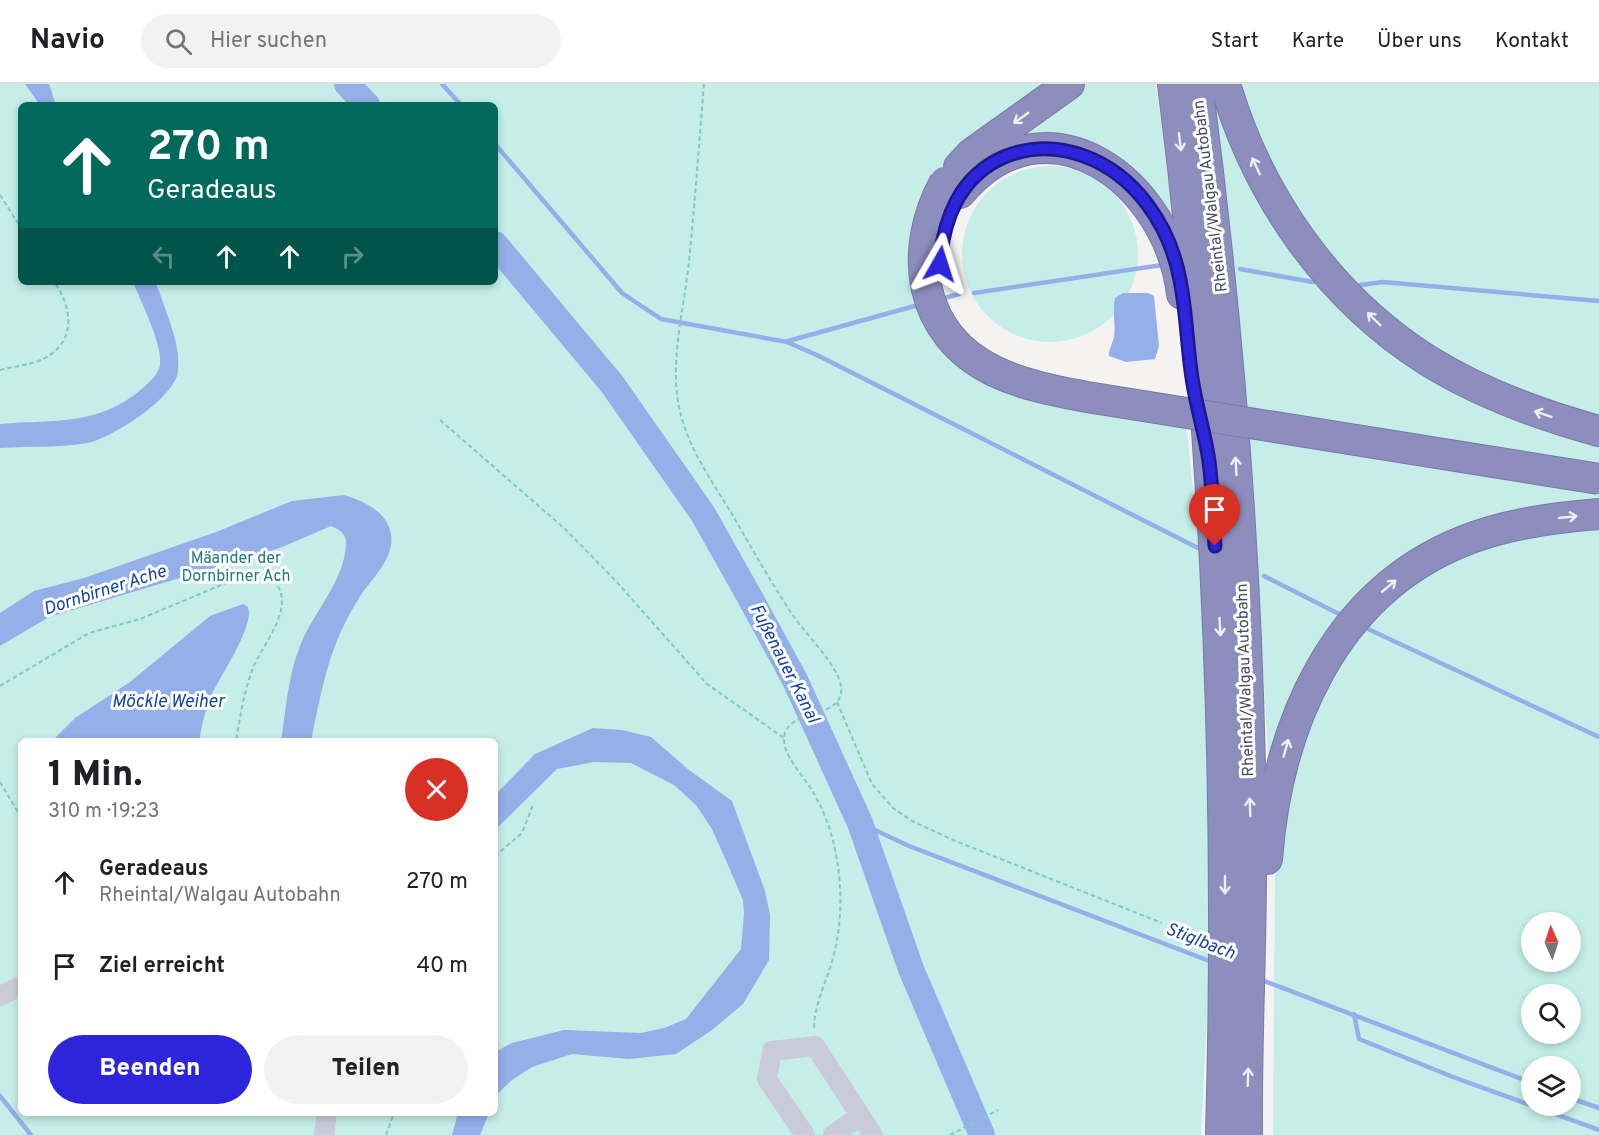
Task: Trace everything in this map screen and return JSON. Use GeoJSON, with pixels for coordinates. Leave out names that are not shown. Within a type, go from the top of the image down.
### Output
{"type":"FeatureCollection","features":[{"type":"Feature","properties":{"kind":"highway"},"geometry":{"type":"LineString","coordinates":[[1069,84],[971,153],[952,188],[942,239],[940,264],[945,294],[958,317],[978,340],[1004,358],[1039,371],[1085,381],[1599,460]]}},
{"type":"Feature","properties":{"kind":"highway","name":"Rheintal/Walgau Autobahn"},"geometry":{"type":"LineString","coordinates":[[1173,84],[1196,278],[1209,456],[1238,949]]}},
{"type":"Feature","properties":{"kind":"highway","name":"Rheintal/Walgau Autobahn"},"geometry":{"type":"LineString","coordinates":[[1197,84],[1223,294],[1246,646],[1238,992],[1247,1135]]}},
{"type":"Feature","properties":{"kind":"highway"},"geometry":{"type":"LineString","coordinates":[[1225,84],[1239,130],[1262,178],[1290,227],[1318,262],[1385,330],[1428,360],[1475,386],[1524,407],[1599,431]]}},
{"type":"Feature","properties":{"kind":"highway"},"geometry":{"type":"LineString","coordinates":[[1209,456],[1193,382],[1180,279],[1164,232],[1154,212],[1138,192],[1101,162],[1074,152],[1045,147],[1017,152],[996,160],[976,175],[952,188],[932,205],[924,233],[922,264],[925,288],[936,317],[960,348],[992,371],[1031,386],[1087,397],[1599,479]]}},
{"type":"Feature","properties":{"kind":"highway"},"geometry":{"type":"LineString","coordinates":[[1238,949],[1263,917],[1274,803],[1293,725],[1311,683],[1358,616],[1386,588],[1419,563],[1461,542],[1509,526],[1599,514]]}},
{"type":"Feature","properties":{"kind":"highway","name":"Rheintal/Walgau Autobahn"},"geometry":{"type":"LineString","coordinates":[[1221,1135],[1238,992]]}},
{"type":"Feature","properties":{"kind":"street"},"geometry":{"type":"LineString","coordinates":[[0,996],[18,987]]}},
{"type":"Feature","properties":{"kind":"street"},"geometry":{"type":"LineString","coordinates":[[805,1135],[767,1078],[772,1051],[815,1046],[873,1135]]}},
{"type":"Feature","properties":{"kind":"street"},"geometry":{"type":"LineString","coordinates":[[324,1135],[327,1116]]}},
{"type":"Feature","properties":{"kind":"street"},"geometry":{"type":"LineString","coordinates":[[833,1135],[860,1116]]}},
{"type":"Feature","properties":{"kind":"path"},"geometry":{"type":"LineString","coordinates":[[704,84],[677,379],[683,424],[707,472],[788,607],[834,670],[841,684],[841,694],[837,702],[792,723],[786,730],[784,738],[787,752],[822,810],[835,849],[838,872],[840,919],[834,955],[818,999],[814,1020],[815,1046]]}},
{"type":"Feature","properties":{"kind":"path"},"geometry":{"type":"LineString","coordinates":[[0,195],[18,223]]}},
{"type":"Feature","properties":{"kind":"path"},"geometry":{"type":"LineString","coordinates":[[0,370],[38,361],[57,348],[68,330],[69,316],[68,305],[56,285]]}},
{"type":"Feature","properties":{"kind":"path"},"geometry":{"type":"LineString","coordinates":[[440,420],[565,529],[615,580],[707,684],[784,738]]}},
{"type":"Feature","properties":{"kind":"path"},"geometry":{"type":"LineString","coordinates":[[0,686],[89,633],[140,619],[238,578],[259,574],[274,579],[283,596],[278,619],[246,688],[237,738]]}},
{"type":"Feature","properties":{"kind":"path"},"geometry":{"type":"LineString","coordinates":[[837,702],[872,784],[893,808],[912,821],[953,840],[1162,923]]}},
{"type":"Feature","properties":{"kind":"path"},"geometry":{"type":"LineString","coordinates":[[0,782],[18,812]]}},
{"type":"Feature","properties":{"kind":"path"},"geometry":{"type":"LineString","coordinates":[[498,853],[522,833],[533,805]]}},
{"type":"Feature","properties":{"kind":"path"},"geometry":{"type":"LineString","coordinates":[[950,1135],[998,1110]]}},
{"type":"Feature","properties":{"kind":"path"},"geometry":{"type":"LineString","coordinates":[[386,1135],[393,1116]]}},
{"type":"Feature","properties":{"kind":"green space","name":"Mäander der Dornbirner Ach"},"geometry":{"type":"Polygon","coordinates":[[[0,84],[1058,84],[921,209],[943,342],[1186,421],[1202,582],[1212,919],[1201,1135],[0,1135],[0,84]]]}},
{"type":"Feature","properties":{"kind":"green space"},"geometry":{"type":"Polygon","coordinates":[[[1085,84],[1156,84],[1173,218],[1139,172],[1111,152],[1072,136],[1010,136],[1073,95],[1085,84]]]}},
{"type":"Feature","properties":{"kind":"green space"},"geometry":{"type":"Polygon","coordinates":[[[1210,84],[1599,84],[1599,1135],[1273,1135],[1275,877],[1250,437],[1210,84]]]}},
{"type":"Feature","properties":{"kind":"green space"},"geometry":{"type":"Polygon","coordinates":[[[1050,166],[1084,173],[1099,181],[1112,192],[1123,205],[1131,220],[1138,254],[1131,288],[1123,303],[1112,316],[1099,327],[1084,335],[1050,342],[1016,335],[1001,327],[988,316],[977,303],[969,288],[962,254],[969,220],[977,205],[988,192],[1001,181],[1016,173],[1050,166]]]}},
{"type":"Feature","properties":{"kind":"water"},"geometry":{"type":"Polygon","coordinates":[[[25,84],[49,84],[55,102],[38,102],[25,84]]]}},
{"type":"Feature","properties":{"kind":"water"},"geometry":{"type":"Polygon","coordinates":[[[134,285],[156,285],[173,330],[177,351],[178,371],[175,381],[155,404],[126,425],[99,440],[66,446],[0,448],[0,424],[58,421],[93,415],[127,400],[144,387],[154,377],[160,365],[158,346],[134,285]]]}},
{"type":"Feature","properties":{"kind":"water"},"geometry":{"type":"Polygon","coordinates":[[[1123,293],[1148,293],[1154,296],[1159,346],[1155,359],[1126,362],[1109,356],[1114,337],[1115,298],[1123,293]]]}},
{"type":"Feature","properties":{"kind":"water","name":"Dornbirner Ache"},"geometry":{"type":"Polygon","coordinates":[[[344,495],[359,500],[373,508],[385,519],[391,534],[386,560],[359,598],[333,650],[312,738],[281,738],[296,657],[306,633],[335,583],[345,556],[345,536],[331,526],[280,548],[49,617],[0,646],[0,613],[34,591],[84,578],[216,532],[292,501],[344,495]]]}},
{"type":"Feature","properties":{"kind":"water","name":"Möckle Weiher"},"geometry":{"type":"Polygon","coordinates":[[[243,604],[248,607],[249,615],[242,638],[211,696],[200,738],[55,738],[75,718],[130,682],[210,616],[243,604]]]}},
{"type":"Feature","properties":{"kind":"water"},"geometry":{"type":"Polygon","coordinates":[[[593,728],[622,730],[651,737],[689,770],[732,801],[765,891],[770,915],[769,960],[743,1004],[712,1030],[676,1054],[629,1059],[572,1054],[532,1067],[512,1080],[498,1093],[498,1050],[512,1043],[564,1030],[641,1033],[664,1028],[686,1019],[741,949],[743,900],[712,829],[696,805],[674,785],[631,763],[594,762],[557,769],[498,827],[498,792],[535,754],[593,728]]]}},
{"type":"Feature","properties":{"kind":"water"},"geometry":{"type":"Polygon","coordinates":[[[457,1116],[488,1116],[480,1135],[452,1135],[457,1116]]]}},
{"type":"Feature","properties":{"kind":"waterway","name":"Fußenauer Kanal"},"geometry":{"type":"LineString","coordinates":[[347,84],[364,102]]}},
{"type":"Feature","properties":{"kind":"waterway"},"geometry":{"type":"LineString","coordinates":[[442,84],[458,102]]}},
{"type":"Feature","properties":{"kind":"waterway"},"geometry":{"type":"LineString","coordinates":[[498,148],[622,293],[661,319],[787,342],[819,356],[1198,548]]}},
{"type":"Feature","properties":{"kind":"waterway","name":"Fußenauer Kanal"},"geometry":{"type":"LineString","coordinates":[[498,248],[612,384],[703,514],[795,680],[860,823],[911,969],[982,1135]]}},
{"type":"Feature","properties":{"kind":"waterway"},"geometry":{"type":"LineString","coordinates":[[974,293],[1162,265]]}},
{"type":"Feature","properties":{"kind":"waterway"},"geometry":{"type":"LineString","coordinates":[[1240,269],[1313,282]]}},
{"type":"Feature","properties":{"kind":"waterway"},"geometry":{"type":"LineString","coordinates":[[1360,285],[1383,282],[1599,301]]}},
{"type":"Feature","properties":{"kind":"waterway"},"geometry":{"type":"LineString","coordinates":[[941,299],[959,294]]}},
{"type":"Feature","properties":{"kind":"waterway"},"geometry":{"type":"LineString","coordinates":[[788,341],[922,304]]}},
{"type":"Feature","properties":{"kind":"waterway"},"geometry":{"type":"LineString","coordinates":[[1264,576],[1345,617]]}},
{"type":"Feature","properties":{"kind":"waterway"},"geometry":{"type":"LineString","coordinates":[[1368,629],[1599,737]]}},
{"type":"Feature","properties":{"kind":"waterway","name":"Stiglbach"},"geometry":{"type":"LineString","coordinates":[[860,823],[909,846],[1212,962]]}},
{"type":"Feature","properties":{"kind":"waterway","name":"Stiglbach"},"geometry":{"type":"LineString","coordinates":[[1259,979],[1521,1079]]}},
{"type":"Feature","properties":{"kind":"waterway"},"geometry":{"type":"LineString","coordinates":[[1354,1014],[1359,1039],[1453,1077],[1599,1130]]}},
{"type":"Feature","properties":{"kind":"waterway"},"geometry":{"type":"LineString","coordinates":[[0,1096],[31,1135]]}},
{"type":"Feature","properties":{"kind":"waterway","name":"Stiglbach"},"geometry":{"type":"LineString","coordinates":[[1581,1102],[1599,1108]]}},
{"type":"Feature","properties":{"kind":"route"},"geometry":{"type":"LineString","coordinates":[[940,264],[942,239],[948,216],[960,193],[976,175],[996,160],[1017,152],[1045,147],[1074,152],[1101,162],[1138,192],[1154,212],[1164,232],[1180,279],[1193,382],[1209,456],[1215,546]]}}]}
